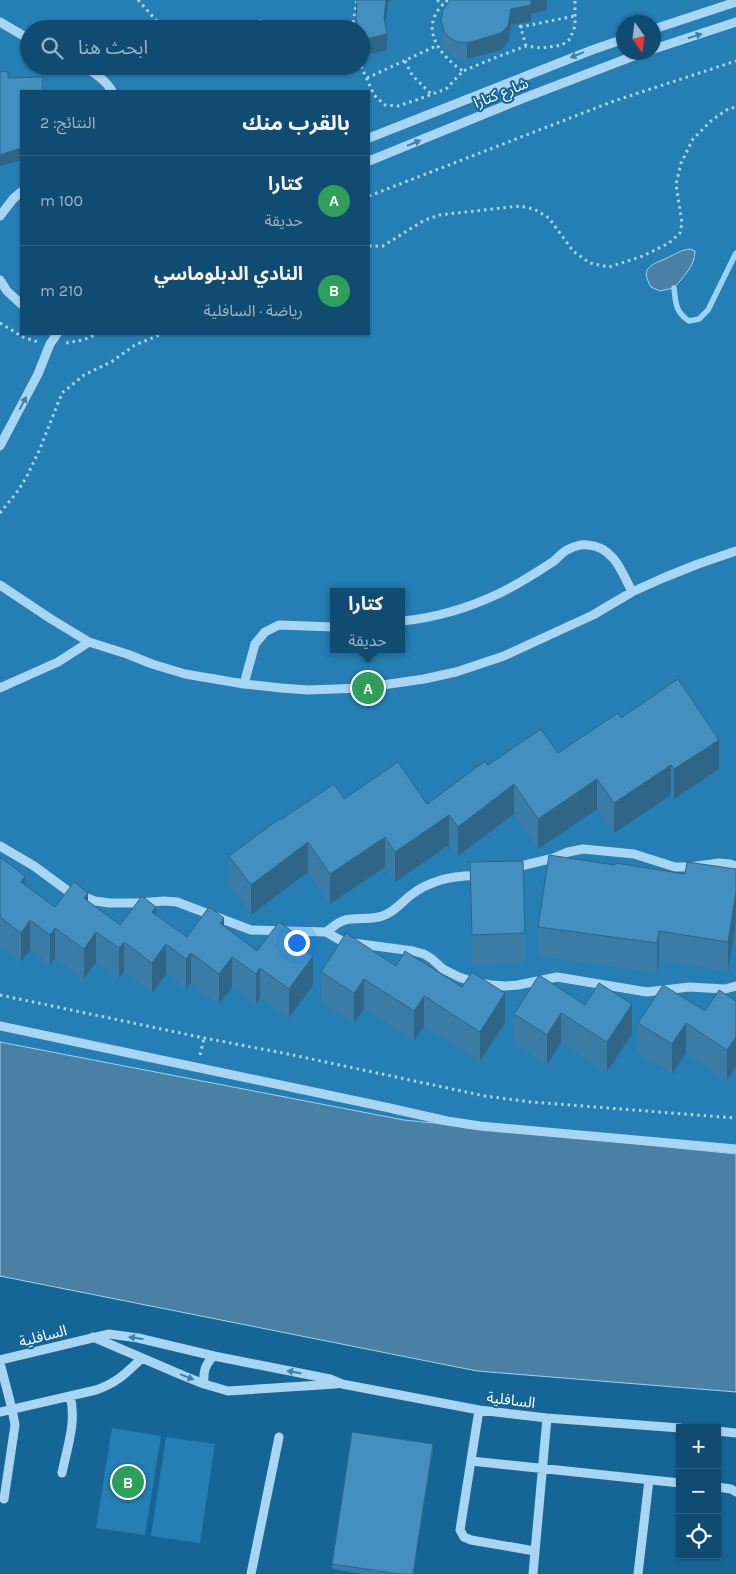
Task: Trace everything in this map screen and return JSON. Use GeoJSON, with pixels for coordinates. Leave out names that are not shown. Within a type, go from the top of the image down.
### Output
{"type":"FeatureCollection","features":[{"type":"Feature","properties":{"kind":"street"},"geometry":{"type":"LineString","coordinates":[[661,27],[736,2]]}},
{"type":"Feature","properties":{"kind":"street"},"geometry":{"type":"LineString","coordinates":[[0,22],[20,34]]}},
{"type":"Feature","properties":{"kind":"street"},"geometry":{"type":"LineString","coordinates":[[661,47],[736,22]]}},
{"type":"Feature","properties":{"kind":"street","name":"شارع كتارا"},"geometry":{"type":"LineString","coordinates":[[370,138],[592,50],[616,42]]}},
{"type":"Feature","properties":{"kind":"street","name":"شارع كتارا"},"geometry":{"type":"LineString","coordinates":[[370,161],[623,60]]}},
{"type":"Feature","properties":{"kind":"street"},"geometry":{"type":"LineString","coordinates":[[97,75],[111,90]]}},
{"type":"Feature","properties":{"kind":"street"},"geometry":{"type":"LineString","coordinates":[[0,216],[20,193]]}},
{"type":"Feature","properties":{"kind":"street"},"geometry":{"type":"LineString","coordinates":[[0,280],[3,288],[0,296]]}},
{"type":"Feature","properties":{"kind":"street"},"geometry":{"type":"LineString","coordinates":[[0,280],[20,303]]}},
{"type":"Feature","properties":{"kind":"street"},"geometry":{"type":"LineString","coordinates":[[0,446],[38,374],[50,344],[56,335]]}},
{"type":"Feature","properties":{"kind":"street"},"geometry":{"type":"LineString","coordinates":[[405,621],[460,608],[496,594],[521,582],[555,560],[568,549],[580,545],[597,547],[605,550],[612,556],[618,563],[632,592]]}},
{"type":"Feature","properties":{"kind":"street"},"geometry":{"type":"LineString","coordinates":[[0,585],[89,642],[185,674],[244,684],[308,690],[347,689],[432,678],[504,656],[593,615],[632,592],[736,550]]}},
{"type":"Feature","properties":{"kind":"street"},"geometry":{"type":"LineString","coordinates":[[244,684],[255,644],[265,632],[279,625],[330,627]]}},
{"type":"Feature","properties":{"kind":"street"},"geometry":{"type":"LineString","coordinates":[[0,688],[58,662],[89,642]]}},
{"type":"Feature","properties":{"kind":"street"},"geometry":{"type":"LineString","coordinates":[[0,846],[34,866],[68,891],[96,900],[110,904],[177,902],[251,930],[326,932],[340,940],[353,943],[424,954],[443,969],[474,982],[505,986],[557,976],[647,992],[689,987],[725,989],[736,986]]}},
{"type":"Feature","properties":{"kind":"street"},"geometry":{"type":"LineString","coordinates":[[501,872],[554,858],[568,852],[583,850],[634,854],[675,867],[719,863],[736,866]]}},
{"type":"Feature","properties":{"kind":"street"},"geometry":{"type":"LineString","coordinates":[[326,932],[344,920],[386,915],[412,894],[440,880],[458,876],[488,876]]}},
{"type":"Feature","properties":{"kind":"street"},"geometry":{"type":"LineString","coordinates":[[0,1026],[447,1121],[512,1130],[736,1149]]}},
{"type":"Feature","properties":{"kind":"street","name":"السافلية"},"geometry":{"type":"LineString","coordinates":[[0,1362],[109,1334],[138,1338],[214,1356],[330,1379],[342,1384],[480,1410],[547,1418],[676,1428]]}},
{"type":"Feature","properties":{"kind":"street","name":"السافلية"},"geometry":{"type":"LineString","coordinates":[[92,1337],[141,1359],[204,1384],[228,1391],[342,1384]]}},
{"type":"Feature","properties":{"kind":"street"},"geometry":{"type":"LineString","coordinates":[[204,1384],[205,1368],[208,1361],[214,1356]]}},
{"type":"Feature","properties":{"kind":"street"},"geometry":{"type":"LineString","coordinates":[[0,1412],[111,1385],[141,1359]]}},
{"type":"Feature","properties":{"kind":"street"},"geometry":{"type":"LineString","coordinates":[[0,1362],[15,1425],[4,1499]]}},
{"type":"Feature","properties":{"kind":"street"},"geometry":{"type":"LineString","coordinates":[[62,1473],[73,1421],[70,1396]]}},
{"type":"Feature","properties":{"kind":"street"},"geometry":{"type":"LineString","coordinates":[[480,1410],[460,1526],[461,1534],[471,1540],[535,1551]]}},
{"type":"Feature","properties":{"kind":"street"},"geometry":{"type":"LineString","coordinates":[[533,1574],[547,1418]]}},
{"type":"Feature","properties":{"kind":"street"},"geometry":{"type":"LineString","coordinates":[[721,1431],[736,1432]]}},
{"type":"Feature","properties":{"kind":"street"},"geometry":{"type":"LineString","coordinates":[[251,1574],[279,1437]]}},
{"type":"Feature","properties":{"kind":"street"},"geometry":{"type":"LineString","coordinates":[[471,1461],[676,1483]]}},
{"type":"Feature","properties":{"kind":"street"},"geometry":{"type":"LineString","coordinates":[[638,1574],[649,1480]]}},
{"type":"Feature","properties":{"kind":"street"},"geometry":{"type":"LineString","coordinates":[[721,1488],[736,1492]]}},
{"type":"Feature","properties":{"kind":"path"},"geometry":{"type":"LineString","coordinates":[[138,0],[156,20]]}},
{"type":"Feature","properties":{"kind":"path"},"geometry":{"type":"LineString","coordinates":[[354,20],[357,0]]}},
{"type":"Feature","properties":{"kind":"path"},"geometry":{"type":"LineString","coordinates":[[437,0],[443,4]]}},
{"type":"Feature","properties":{"kind":"path"},"geometry":{"type":"LineString","coordinates":[[448,0],[435,13],[432,31],[436,46],[444,56],[463,71]]}},
{"type":"Feature","properties":{"kind":"path"},"geometry":{"type":"LineString","coordinates":[[366,75],[374,96],[385,105],[398,106],[432,95],[446,89],[463,71],[526,46],[542,48],[562,45],[570,39],[575,26],[575,2],[580,0]]}},
{"type":"Feature","properties":{"kind":"path"},"geometry":{"type":"LineString","coordinates":[[520,26],[575,16]]}},
{"type":"Feature","properties":{"kind":"path"},"geometry":{"type":"LineString","coordinates":[[518,19],[526,46]]}},
{"type":"Feature","properties":{"kind":"path"},"geometry":{"type":"LineString","coordinates":[[367,78],[436,46]]}},
{"type":"Feature","properties":{"kind":"path"},"geometry":{"type":"LineString","coordinates":[[405,60],[412,75],[432,95]]}},
{"type":"Feature","properties":{"kind":"path"},"geometry":{"type":"LineString","coordinates":[[370,196],[614,101],[736,61]]}},
{"type":"Feature","properties":{"kind":"path"},"geometry":{"type":"LineString","coordinates":[[370,246],[383,246],[423,221],[439,215],[520,206],[534,209],[549,218],[573,251],[590,263],[609,267],[643,256],[670,244],[680,232],[682,223],[676,184],[681,162],[693,139],[712,120],[728,109],[736,107]]}},
{"type":"Feature","properties":{"kind":"path"},"geometry":{"type":"LineString","coordinates":[[0,513],[26,478],[62,393],[84,374],[111,362],[135,345],[160,335]]}},
{"type":"Feature","properties":{"kind":"path"},"geometry":{"type":"LineString","coordinates":[[0,994],[485,1096],[531,1102],[736,1118]]}},
{"type":"Feature","properties":{"kind":"shaded area"},"geometry":{"type":"Polygon","coordinates":[[[0,0],[736,0],[736,1154],[404,1120],[0,1042],[0,0]]]}},
{"type":"Feature","properties":{"kind":"shaded area"},"geometry":{"type":"Polygon","coordinates":[[[690,249],[695,251],[693,262],[674,288],[660,291],[651,287],[646,275],[652,265],[678,252],[690,249]]]}},
{"type":"Feature","properties":{"kind":"shaded area"},"geometry":{"type":"Polygon","coordinates":[[[0,1042],[404,1120],[736,1154],[736,1392],[477,1371],[0,1276],[0,1042]]]}},
{"type":"Feature","properties":{"kind":"shaded area"},"geometry":{"type":"Polygon","coordinates":[[[112,1428],[161,1436],[145,1535],[96,1528],[112,1428]]]}},
{"type":"Feature","properties":{"kind":"shaded area"},"geometry":{"type":"Polygon","coordinates":[[[166,1437],[215,1444],[200,1543],[151,1536],[166,1437]]]}},
{"type":"Feature","properties":{"kind":"building"},"geometry":{"type":"Polygon","coordinates":[[[357,0],[386,0],[384,18],[387,34],[370,38],[370,20],[356,20],[357,0]]]}},
{"type":"Feature","properties":{"kind":"building"},"geometry":{"type":"Polygon","coordinates":[[[450,0],[531,0],[531,5],[511,9],[508,26],[501,33],[467,43],[457,42],[444,31],[441,20],[443,10],[450,0]]]}},
{"type":"Feature","properties":{"kind":"building"},"geometry":{"type":"Polygon","coordinates":[[[0,71],[8,72],[8,78],[43,77],[42,90],[20,90],[20,148],[0,155],[0,71]]]}},
{"type":"Feature","properties":{"kind":"building"},"geometry":{"type":"Polygon","coordinates":[[[678,679],[719,740],[674,769],[671,765],[614,803],[597,779],[538,819],[514,784],[458,827],[449,815],[395,852],[385,837],[330,874],[308,842],[251,885],[229,856],[279,819],[334,784],[344,799],[398,762],[427,804],[485,761],[488,765],[541,729],[558,753],[618,713],[621,718],[678,679]]]}},
{"type":"Feature","properties":{"kind":"building"},"geometry":{"type":"Polygon","coordinates":[[[549,855],[685,874],[687,862],[736,869],[736,892],[728,942],[659,931],[657,943],[538,927],[549,855]]]}},
{"type":"Feature","properties":{"kind":"building"},"geometry":{"type":"Polygon","coordinates":[[[0,857],[25,876],[21,882],[55,907],[74,882],[88,893],[84,898],[120,925],[142,896],[156,907],[152,912],[187,937],[209,907],[224,918],[220,923],[257,951],[279,922],[293,932],[289,938],[313,956],[289,989],[260,968],[256,974],[232,957],[219,974],[191,953],[186,959],[166,944],[152,963],[124,942],[119,948],[96,932],[84,949],[55,928],[50,935],[30,920],[21,933],[0,917],[0,857]]]}},
{"type":"Feature","properties":{"kind":"building"},"geometry":{"type":"Polygon","coordinates":[[[523,861],[525,933],[472,935],[470,862],[523,861]]]}},
{"type":"Feature","properties":{"kind":"building"},"geometry":{"type":"Polygon","coordinates":[[[346,933],[396,966],[405,951],[462,987],[472,972],[505,993],[480,1032],[424,996],[414,1011],[364,979],[354,993],[321,972],[346,933]]]}},
{"type":"Feature","properties":{"kind":"building"},"geometry":{"type":"Polygon","coordinates":[[[539,975],[585,1005],[599,983],[632,1004],[607,1042],[561,1013],[547,1035],[514,1014],[539,975]]]}},
{"type":"Feature","properties":{"kind":"building"},"geometry":{"type":"Polygon","coordinates":[[[663,985],[705,1011],[719,990],[736,1001],[736,1037],[727,1050],[686,1023],[672,1044],[638,1023],[663,985]]]}},
{"type":"Feature","properties":{"kind":"building"},"geometry":{"type":"Polygon","coordinates":[[[352,1432],[433,1444],[413,1574],[399,1574],[332,1564],[352,1432]]]}},
{"type":"Feature","properties":{"kind":"waterway"},"geometry":{"type":"LineString","coordinates":[[674,288],[676,303],[681,314],[689,321],[699,319],[708,310],[736,253]]}},
{"type":"Feature","properties":{"kind":"place","name":"كتارا"},"geometry":{"type":"Point","coordinates":[368,688]}},
{"type":"Feature","properties":{"kind":"place","name":"النادي الدبلوماسي"},"geometry":{"type":"Point","coordinates":[128,1482]}}]}
